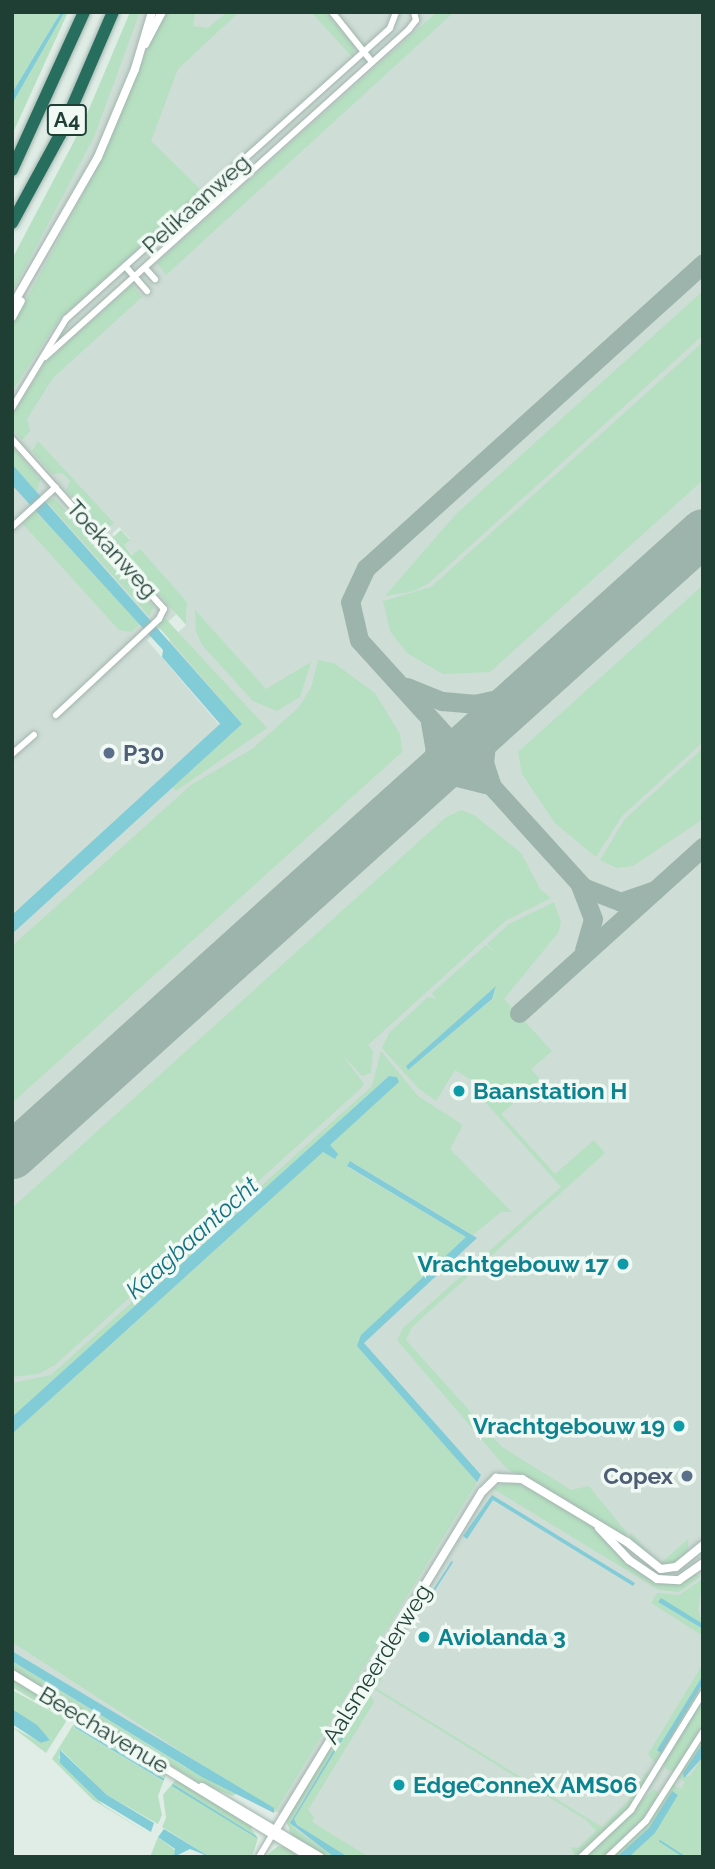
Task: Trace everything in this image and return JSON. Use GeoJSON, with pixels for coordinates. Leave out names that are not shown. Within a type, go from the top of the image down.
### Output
{"type":"FeatureCollection","features":[{"type":"Feature","properties":{"kind":"highway","name":"A4"},"geometry":{"type":"LineString","coordinates":[[12,170],[84,12]]}},
{"type":"Feature","properties":{"kind":"highway","name":"A4"},"geometry":{"type":"LineString","coordinates":[[12,223],[61,135],[113,12]]}},
{"type":"Feature","properties":{"kind":"street"},"geometry":{"type":"LineString","coordinates":[[144,46],[152,12]]}},
{"type":"Feature","properties":{"kind":"street"},"geometry":{"type":"LineString","coordinates":[[12,317],[105,143],[144,46],[162,12]]}},
{"type":"Feature","properties":{"kind":"street"},"geometry":{"type":"LineString","coordinates":[[331,12],[366,50],[372,62]]}},
{"type":"Feature","properties":{"kind":"street","name":"Pelikaanweg"},"geometry":{"type":"LineString","coordinates":[[12,408],[66,319],[366,50],[395,23],[396,12]]}},
{"type":"Feature","properties":{"kind":"street","name":"Pelikaanweg"},"geometry":{"type":"LineString","coordinates":[[38,366],[133,275],[145,268],[413,25],[415,12]]}},
{"type":"Feature","properties":{"kind":"street"},"geometry":{"type":"LineString","coordinates":[[300,110],[309,119]]}},
{"type":"Feature","properties":{"kind":"street"},"geometry":{"type":"LineString","coordinates":[[207,194],[215,204]]}},
{"type":"Feature","properties":{"kind":"street"},"geometry":{"type":"LineString","coordinates":[[12,306],[57,235]]}},
{"type":"Feature","properties":{"kind":"street"},"geometry":{"type":"LineString","coordinates":[[126,267],[133,275]]}},
{"type":"Feature","properties":{"kind":"street","name":"Pelikaanweg"},"geometry":{"type":"LineString","coordinates":[[145,268],[155,279]]}},
{"type":"Feature","properties":{"kind":"street","name":"Pelikaanweg"},"geometry":{"type":"LineString","coordinates":[[133,275],[148,291]]}},
{"type":"Feature","properties":{"kind":"street","name":"Toekanweg"},"geometry":{"type":"LineString","coordinates":[[12,439],[164,608],[159,619],[56,715]]}},
{"type":"Feature","properties":{"kind":"street"},"geometry":{"type":"LineString","coordinates":[[12,527],[56,487]]}},
{"type":"Feature","properties":{"kind":"street"},"geometry":{"type":"LineString","coordinates":[[12,754],[34,735]]}},
{"type":"Feature","properties":{"kind":"street","name":"Aalsmeerderweg"},"geometry":{"type":"LineString","coordinates":[[259,1857],[482,1492],[502,1476],[522,1479],[591,1521]]}},
{"type":"Feature","properties":{"kind":"street"},"geometry":{"type":"LineString","coordinates":[[591,1521],[663,1569],[679,1566],[703,1545]]}},
{"type":"Feature","properties":{"kind":"street"},"geometry":{"type":"LineString","coordinates":[[591,1521],[629,1560],[657,1579],[679,1580],[703,1563]]}},
{"type":"Feature","properties":{"kind":"street","name":"Beechavenue"},"geometry":{"type":"LineString","coordinates":[[12,1674],[320,1857]]}},
{"type":"Feature","properties":{"kind":"street"},"geometry":{"type":"LineString","coordinates":[[581,1857],[629,1813],[703,1693]]}},
{"type":"Feature","properties":{"kind":"street"},"geometry":{"type":"LineString","coordinates":[[608,1857],[642,1826],[703,1732]]}},
{"type":"Feature","properties":{"kind":"street"},"geometry":{"type":"LineString","coordinates":[[653,1775],[669,1784]]}},
{"type":"Feature","properties":{"kind":"street","name":"Beechavenue"},"geometry":{"type":"LineString","coordinates":[[274,1832],[310,1857]]}},
{"type":"Feature","properties":{"kind":"shaded area"},"geometry":{"type":"Polygon","coordinates":[[[138,12],[703,12],[703,1857],[324,1857],[290,1834],[287,1818],[12,1651],[12,1434],[389,1076],[12,1417],[12,931],[235,726],[164,646],[186,625],[187,602],[139,550],[133,555],[124,545],[130,539],[119,527],[112,534],[179,612],[147,640],[221,727],[12,917],[12,276],[138,12]]]}},
{"type":"Feature","properties":{"kind":"green space"},"geometry":{"type":"Polygon","coordinates":[[[12,12],[61,12],[12,93],[12,12]]]}},
{"type":"Feature","properties":{"kind":"green space"},"geometry":{"type":"Polygon","coordinates":[[[63,12],[68,12],[12,135],[12,104],[63,12]]]}},
{"type":"Feature","properties":{"kind":"green space"},"geometry":{"type":"Polygon","coordinates":[[[130,12],[140,12],[94,137],[12,292],[12,259],[81,128],[130,12]]]}},
{"type":"Feature","properties":{"kind":"green space"},"geometry":{"type":"Polygon","coordinates":[[[164,12],[195,12],[193,26],[208,28],[227,12],[239,12],[178,69],[151,141],[203,192],[60,318],[12,391],[12,326],[93,176],[164,12]]]}},
{"type":"Feature","properties":{"kind":"green space"},"geometry":{"type":"Polygon","coordinates":[[[311,12],[325,12],[355,47],[353,58],[311,12]]]}},
{"type":"Feature","properties":{"kind":"green space"},"geometry":{"type":"Polygon","coordinates":[[[437,12],[454,12],[166,275],[157,263],[437,12]]]}},
{"type":"Feature","properties":{"kind":"green space"},"geometry":{"type":"Polygon","coordinates":[[[132,285],[142,297],[53,378],[27,419],[30,431],[22,440],[12,429],[12,416],[45,363],[132,285]]]}},
{"type":"Feature","properties":{"kind":"green space"},"geometry":{"type":"Polygon","coordinates":[[[703,291],[703,335],[429,583],[414,591],[385,596],[456,514],[703,291]]]}},
{"type":"Feature","properties":{"kind":"green space"},"geometry":{"type":"Polygon","coordinates":[[[703,342],[703,480],[490,672],[443,674],[407,653],[390,631],[383,601],[431,587],[703,342]]]}},
{"type":"Feature","properties":{"kind":"green space"},"geometry":{"type":"Polygon","coordinates":[[[38,441],[114,523],[108,528],[99,527],[66,490],[70,481],[62,473],[52,474],[32,451],[38,441]]]}},
{"type":"Feature","properties":{"kind":"green space"},"geometry":{"type":"Polygon","coordinates":[[[12,446],[40,479],[37,492],[12,464],[12,446]]]}},
{"type":"Feature","properties":{"kind":"green space"},"geometry":{"type":"Polygon","coordinates":[[[54,498],[154,607],[149,616],[46,501],[54,498]]]}},
{"type":"Feature","properties":{"kind":"green space"},"geometry":{"type":"Polygon","coordinates":[[[35,511],[140,624],[131,632],[119,630],[22,523],[35,511]]]}},
{"type":"Feature","properties":{"kind":"green space"},"geometry":{"type":"Polygon","coordinates":[[[121,530],[130,540],[124,545],[132,555],[140,549],[187,602],[186,625],[111,539],[121,530]]]}},
{"type":"Feature","properties":{"kind":"green space"},"geometry":{"type":"Polygon","coordinates":[[[703,585],[703,742],[622,816],[596,857],[555,823],[522,774],[518,752],[703,585]]]}},
{"type":"Feature","properties":{"kind":"green space"},"geometry":{"type":"Polygon","coordinates":[[[195,610],[266,689],[311,662],[300,697],[277,711],[253,701],[202,645],[196,631],[195,610]]]}},
{"type":"Feature","properties":{"kind":"green space"},"geometry":{"type":"Polygon","coordinates":[[[165,618],[267,728],[176,791],[173,787],[242,724],[157,625],[165,618]]]}},
{"type":"Feature","properties":{"kind":"green space"},"geometry":{"type":"Polygon","coordinates":[[[318,660],[334,663],[375,693],[400,734],[402,752],[12,1103],[12,946],[191,785],[252,749],[298,708],[311,688],[318,660]]]}},
{"type":"Feature","properties":{"kind":"green space"},"geometry":{"type":"Polygon","coordinates":[[[703,748],[703,819],[633,866],[617,868],[600,860],[625,819],[703,748]]]}},
{"type":"Feature","properties":{"kind":"green space"},"geometry":{"type":"Polygon","coordinates":[[[461,810],[474,815],[521,853],[540,889],[551,898],[505,921],[368,1045],[373,1051],[371,1073],[362,1076],[341,1053],[364,1084],[358,1091],[55,1365],[38,1374],[12,1377],[12,1208],[445,818],[461,810]]]}},
{"type":"Feature","properties":{"kind":"green space"},"geometry":{"type":"Polygon","coordinates":[[[554,902],[561,922],[558,933],[504,999],[552,1051],[531,1069],[540,1079],[501,1114],[555,1174],[594,1140],[605,1153],[412,1327],[406,1340],[502,1447],[571,1490],[589,1486],[627,1533],[625,1538],[506,1468],[397,1340],[403,1328],[561,1187],[480,1096],[484,1088],[455,1070],[436,1101],[418,1088],[382,1048],[389,1033],[428,997],[436,999],[432,993],[486,945],[495,953],[487,944],[509,924],[554,902]],[[496,986],[406,1066],[408,1070],[493,999],[496,986]]]}},
{"type":"Feature","properties":{"kind":"green space"},"geometry":{"type":"Polygon","coordinates":[[[381,1051],[418,1096],[463,1125],[450,1149],[512,1212],[501,1212],[473,1235],[351,1161],[347,1167],[466,1237],[361,1335],[357,1346],[477,1482],[275,1812],[12,1642],[12,1434],[323,1152],[335,1159],[329,1145],[399,1082],[397,1077],[389,1076],[12,1417],[12,1383],[51,1375],[372,1086],[381,1051]]]}},
{"type":"Feature","properties":{"kind":"green space"},"geometry":{"type":"Polygon","coordinates":[[[511,1482],[530,1489],[587,1523],[660,1583],[683,1581],[696,1573],[700,1577],[679,1592],[659,1590],[492,1488],[511,1482]]]}},
{"type":"Feature","properties":{"kind":"green space"},"geometry":{"type":"Polygon","coordinates":[[[631,1533],[660,1564],[688,1539],[688,1553],[678,1564],[660,1565],[628,1540],[631,1533]]]}},
{"type":"Feature","properties":{"kind":"green space"},"geometry":{"type":"Polygon","coordinates":[[[703,1579],[698,1610],[703,1624],[661,1599],[658,1602],[703,1629],[703,1636],[651,1603],[657,1593],[679,1595],[703,1579]]]}},
{"type":"Feature","properties":{"kind":"green space"},"geometry":{"type":"Polygon","coordinates":[[[12,1661],[185,1767],[236,1794],[232,1796],[196,1781],[12,1669],[12,1661]]]}},
{"type":"Feature","properties":{"kind":"green space"},"geometry":{"type":"Polygon","coordinates":[[[703,1664],[703,1675],[657,1750],[661,1752],[703,1683],[703,1690],[655,1763],[648,1754],[703,1664]]]}},
{"type":"Feature","properties":{"kind":"green space"},"geometry":{"type":"Polygon","coordinates":[[[380,1666],[387,1670],[376,1688],[602,1827],[628,1801],[646,1772],[652,1774],[633,1805],[575,1856],[571,1847],[578,1848],[596,1831],[586,1820],[375,1690],[370,1682],[380,1666]]]}},
{"type":"Feature","properties":{"kind":"green space"},"geometry":{"type":"Polygon","coordinates":[[[12,1678],[67,1711],[67,1720],[46,1753],[12,1727],[42,1743],[50,1739],[12,1709],[12,1690],[63,1718],[12,1687],[12,1678]]]}},
{"type":"Feature","properties":{"kind":"green space"},"geometry":{"type":"Polygon","coordinates":[[[370,1694],[374,1702],[308,1810],[314,1817],[312,1822],[369,1857],[348,1857],[297,1825],[294,1819],[358,1711],[292,1818],[294,1828],[334,1857],[324,1857],[293,1837],[286,1821],[361,1696],[370,1694]]]}},
{"type":"Feature","properties":{"kind":"green space"},"geometry":{"type":"Polygon","coordinates":[[[703,1697],[703,1729],[675,1771],[667,1770],[663,1764],[703,1697]]]}},
{"type":"Feature","properties":{"kind":"green space"},"geometry":{"type":"Polygon","coordinates":[[[82,1720],[167,1772],[158,1796],[162,1815],[158,1824],[107,1795],[61,1750],[59,1758],[103,1805],[149,1834],[93,1800],[52,1759],[73,1725],[82,1720]],[[77,1726],[75,1728],[163,1781],[77,1726]]]}},
{"type":"Feature","properties":{"kind":"green space"},"geometry":{"type":"Polygon","coordinates":[[[703,1735],[703,1743],[683,1774],[689,1777],[703,1757],[703,1857],[629,1857],[655,1833],[672,1791],[649,1828],[617,1857],[611,1857],[641,1829],[672,1784],[681,1789],[685,1782],[677,1776],[703,1735]]]}},
{"type":"Feature","properties":{"kind":"green space"},"geometry":{"type":"Polygon","coordinates":[[[177,1778],[254,1825],[251,1829],[258,1838],[252,1857],[210,1857],[162,1827],[166,1818],[163,1795],[177,1778]]]}},
{"type":"Feature","properties":{"kind":"green space"},"geometry":{"type":"Polygon","coordinates":[[[654,1789],[660,1794],[645,1820],[606,1857],[584,1857],[654,1789]]]}},
{"type":"Feature","properties":{"kind":"green space"},"geometry":{"type":"Polygon","coordinates":[[[158,1837],[176,1851],[174,1857],[150,1857],[158,1837]]]}},
{"type":"Feature","properties":{"kind":"green space"},"geometry":{"type":"Polygon","coordinates":[[[278,1846],[286,1847],[299,1857],[265,1857],[278,1846]]]}},
{"type":"Feature","properties":{"kind":"water"},"geometry":{"type":"Polygon","coordinates":[[[61,12],[64,13],[12,104],[12,93],[61,12]]]}},
{"type":"Feature","properties":{"kind":"water"},"geometry":{"type":"Polygon","coordinates":[[[12,464],[242,724],[12,934],[12,915],[220,724],[162,657],[163,650],[12,485],[12,464]]]}},
{"type":"Feature","properties":{"kind":"water"},"geometry":{"type":"Polygon","coordinates":[[[496,986],[492,999],[408,1070],[406,1066],[496,986]]]}},
{"type":"Feature","properties":{"kind":"water"},"geometry":{"type":"Polygon","coordinates":[[[389,1076],[397,1077],[399,1082],[330,1145],[338,1154],[335,1159],[323,1152],[12,1434],[12,1417],[389,1076]]]}},
{"type":"Feature","properties":{"kind":"water"},"geometry":{"type":"Polygon","coordinates":[[[350,1161],[477,1238],[364,1343],[481,1475],[477,1482],[357,1346],[361,1335],[466,1237],[347,1166],[350,1161]]]}},
{"type":"Feature","properties":{"kind":"water"},"geometry":{"type":"Polygon","coordinates":[[[492,1495],[635,1583],[633,1586],[493,1500],[467,1539],[463,1536],[492,1495]]]}},
{"type":"Feature","properties":{"kind":"water"},"geometry":{"type":"Polygon","coordinates":[[[661,1598],[703,1624],[703,1629],[658,1602],[661,1598]]]}},
{"type":"Feature","properties":{"kind":"water"},"geometry":{"type":"Polygon","coordinates":[[[12,1651],[274,1808],[274,1813],[202,1777],[12,1661],[12,1651]]]}},
{"type":"Feature","properties":{"kind":"water"},"geometry":{"type":"Polygon","coordinates":[[[703,1675],[703,1683],[661,1753],[657,1750],[703,1675]]]}},
{"type":"Feature","properties":{"kind":"water"},"geometry":{"type":"Polygon","coordinates":[[[12,1709],[37,1725],[50,1740],[41,1743],[12,1724],[12,1709]]]}},
{"type":"Feature","properties":{"kind":"water"},"geometry":{"type":"Polygon","coordinates":[[[357,1711],[359,1712],[294,1819],[297,1825],[348,1857],[334,1857],[290,1823],[357,1711]]]}},
{"type":"Feature","properties":{"kind":"water"},"geometry":{"type":"Polygon","coordinates":[[[76,1726],[164,1779],[163,1781],[76,1726]]]}},
{"type":"Feature","properties":{"kind":"water"},"geometry":{"type":"Polygon","coordinates":[[[703,1743],[703,1757],[684,1778],[683,1773],[703,1743]]]}},
{"type":"Feature","properties":{"kind":"water"},"geometry":{"type":"Polygon","coordinates":[[[60,1750],[107,1795],[154,1823],[151,1832],[98,1800],[60,1763],[60,1750]]]}},
{"type":"Feature","properties":{"kind":"water"},"geometry":{"type":"Polygon","coordinates":[[[173,1784],[256,1836],[257,1838],[172,1786],[173,1784]]]}},
{"type":"Feature","properties":{"kind":"water"},"geometry":{"type":"Polygon","coordinates":[[[672,1791],[678,1795],[655,1833],[629,1857],[617,1857],[649,1828],[672,1791]]]}},
{"type":"Feature","properties":{"kind":"water"},"geometry":{"type":"Polygon","coordinates":[[[164,1829],[210,1857],[190,1849],[174,1857],[175,1849],[158,1837],[164,1829]]]}},
{"type":"Feature","properties":{"kind":"waterway"},"geometry":{"type":"LineString","coordinates":[[427,1601],[452,1562]]}},
{"type":"Feature","properties":{"kind":"waterway"},"geometry":{"type":"LineString","coordinates":[[660,1841],[685,1857]]}},
{"type":"Feature","properties":{"kind":"taxiway"},"geometry":{"type":"LineString","coordinates":[[655,890],[621,902],[583,887],[359,640],[350,602],[366,568],[703,264]]}},
{"type":"Feature","properties":{"kind":"taxiway"},"geometry":{"type":"LineString","coordinates":[[407,687],[442,701],[474,704],[511,696],[544,676]]}},
{"type":"Feature","properties":{"kind":"taxiway"},"geometry":{"type":"LineString","coordinates":[[491,784],[484,763],[486,744],[508,708]]}},
{"type":"Feature","properties":{"kind":"taxiway"},"geometry":{"type":"LineString","coordinates":[[421,787],[435,751],[430,722]]}},
{"type":"Feature","properties":{"kind":"taxiway"},"geometry":{"type":"LineString","coordinates":[[421,787],[453,776],[486,784]]}},
{"type":"Feature","properties":{"kind":"taxiway"},"geometry":{"type":"LineString","coordinates":[[519,1013],[703,847]]}},
{"type":"Feature","properties":{"kind":"taxiway"},"geometry":{"type":"LineString","coordinates":[[580,885],[593,919],[584,951]]}},
{"type":"Feature","properties":{"kind":"runway"},"geometry":{"type":"LineString","coordinates":[[12,1155],[703,532]]}},
{"type":"Feature","properties":{"kind":"place","name":"P30"},"geometry":{"type":"Point","coordinates":[109,753]}},
{"type":"Feature","properties":{"kind":"place","name":"Baanstation H"},"geometry":{"type":"Point","coordinates":[459,1091]}},
{"type":"Feature","properties":{"kind":"place","name":"Vrachtgebouw 17"},"geometry":{"type":"Point","coordinates":[623,1264]}},
{"type":"Feature","properties":{"kind":"place","name":"Vrachtgebouw 19"},"geometry":{"type":"Point","coordinates":[679,1426]}},
{"type":"Feature","properties":{"kind":"place","name":"Copex"},"geometry":{"type":"Point","coordinates":[687,1476]}},
{"type":"Feature","properties":{"kind":"place","name":"Aviolanda 3"},"geometry":{"type":"Point","coordinates":[424,1637]}},
{"type":"Feature","properties":{"kind":"place","name":"EdgeConneX AMS06"},"geometry":{"type":"Point","coordinates":[399,1785]}},
{"type":"Feature","properties":{"kind":"water label","name":"Kaagbaantocht"},"geometry":{"type":"Point","coordinates":[192,1238]}}]}
